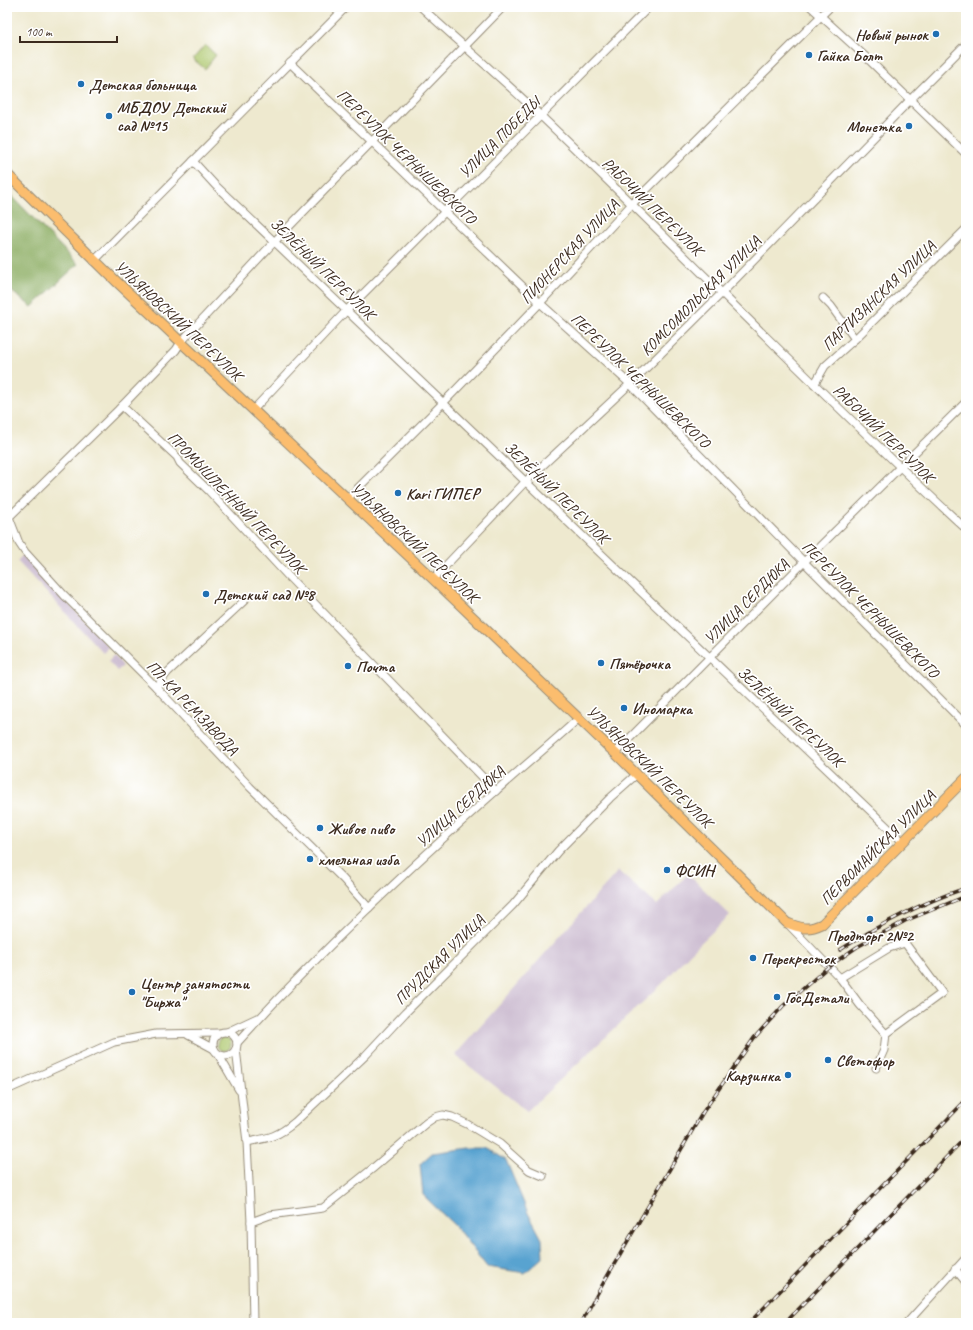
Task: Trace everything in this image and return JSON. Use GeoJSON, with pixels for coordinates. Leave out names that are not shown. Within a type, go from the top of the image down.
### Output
{"type":"FeatureCollection","features":[{"type":"Feature","properties":{"kind":"main road","name":"УЛЬЯНОВСКИЙ ПЕРЕУЛОК"},"geometry":{"type":"LineString","coordinates":[[7,174],[94,261],[579,718],[787,923],[804,929]]}},
{"type":"Feature","properties":{"kind":"main road","name":"ПЕРВОМАЙСКАЯ УЛИЦА"},"geometry":{"type":"LineString","coordinates":[[804,929],[813,928],[822,924],[966,778]]}},
{"type":"Feature","properties":{"kind":"street"},"geometry":{"type":"LineString","coordinates":[[94,261],[346,7]]}},
{"type":"Feature","properties":{"kind":"street","name":"РАБОЧИЙ ПЕРЕУЛОК"},"geometry":{"type":"LineString","coordinates":[[421,7],[541,115],[814,385],[966,529]]}},
{"type":"Feature","properties":{"kind":"street"},"geometry":{"type":"LineString","coordinates":[[8,518],[122,406],[176,350],[181,342],[275,241],[503,7]]}},
{"type":"Feature","properties":{"kind":"street","name":"УЛИЦА ПОБЕДЫ"},"geometry":{"type":"LineString","coordinates":[[253,410],[347,310],[649,7]]}},
{"type":"Feature","properties":{"kind":"street"},"geometry":{"type":"LineString","coordinates":[[811,7],[966,154]]}},
{"type":"Feature","properties":{"kind":"street","name":"ПИОНЕРСКАЯ УЛИЦА"},"geometry":{"type":"LineString","coordinates":[[347,500],[540,303],[631,205],[830,7]]}},
{"type":"Feature","properties":{"kind":"street","name":"КОМСОМОЛЬСКАЯ УЛИЦА"},"geometry":{"type":"LineString","coordinates":[[433,579],[526,481],[630,384],[722,294],[966,44]]}},
{"type":"Feature","properties":{"kind":"street","name":"ПЕРЕУЛОК ЧЕРНЫШЕВСКОГО"},"geometry":{"type":"LineString","coordinates":[[290,63],[540,303],[630,384],[966,725]]}},
{"type":"Feature","properties":{"kind":"street","name":"ЗЕЛЁНЫЙ ПЕРЕУЛОК"},"geometry":{"type":"LineString","coordinates":[[193,161],[215,185],[444,402],[903,842]]}},
{"type":"Feature","properties":{"kind":"street","name":"ПАРТИЗАНСКАЯ УЛИЦА"},"geometry":{"type":"LineString","coordinates":[[814,385],[825,366],[966,229]]}},
{"type":"Feature","properties":{"kind":"street"},"geometry":{"type":"LineString","coordinates":[[823,298],[831,306],[854,339]]}},
{"type":"Feature","properties":{"kind":"street","name":"УЛИЦА СЕРДЮКА"},"geometry":{"type":"LineString","coordinates":[[615,753],[804,562],[966,402]]}},
{"type":"Feature","properties":{"kind":"street","name":"ПРОМЫШЛЕННЫЙ ПЕРЕУЛОК"},"geometry":{"type":"LineString","coordinates":[[122,406],[177,457],[180,463],[209,491],[496,791]]}},
{"type":"Feature","properties":{"kind":"street","name":"ПЛ-КА РЕМЗАВОДА"},"geometry":{"type":"LineString","coordinates":[[8,518],[19,543],[25,552],[95,626],[156,687],[250,788],[338,874],[369,908]]}},
{"type":"Feature","properties":{"kind":"street"},"geometry":{"type":"LineString","coordinates":[[156,687],[168,672],[245,600]]}},
{"type":"Feature","properties":{"kind":"street","name":"УЛИЦА СЕРДЮКА"},"geometry":{"type":"LineString","coordinates":[[236,1046],[260,1017],[369,908],[496,791],[579,718]]}},
{"type":"Feature","properties":{"kind":"street","name":"ПРУДСКАЯ УЛИЦА"},"geometry":{"type":"LineString","coordinates":[[247,1142],[272,1137],[282,1132],[295,1122],[365,1056],[405,1013],[513,905],[558,850],[610,798],[637,774]]}},
{"type":"Feature","properties":{"kind":"street"},"geometry":{"type":"LineString","coordinates":[[787,923],[840,978],[860,1005],[886,1034]]}},
{"type":"Feature","properties":{"kind":"street"},"geometry":{"type":"LineString","coordinates":[[840,978],[889,948],[905,943],[942,993],[886,1034],[884,1050],[876,1068]]}},
{"type":"Feature","properties":{"kind":"street"},"geometry":{"type":"LineString","coordinates":[[241,1093],[216,1051],[213,1042],[214,1038],[223,1033],[260,1017]]}},
{"type":"Feature","properties":{"kind":"street"},"geometry":{"type":"LineString","coordinates":[[7,1090],[114,1042],[156,1034],[223,1033],[233,1036],[236,1046],[247,1142],[252,1323]]}},
{"type":"Feature","properties":{"kind":"street"},"geometry":{"type":"LineString","coordinates":[[186,1034],[224,1056],[228,1056],[234,1052],[236,1046]]}},
{"type":"Feature","properties":{"kind":"street"},"geometry":{"type":"LineString","coordinates":[[250,1222],[270,1215],[323,1208],[435,1117],[452,1117],[467,1124],[500,1144],[529,1170],[543,1176]]}},
{"type":"Feature","properties":{"kind":"street"},"geometry":{"type":"LineString","coordinates":[[907,1323],[966,1258]]}},
{"type":"Feature","properties":{"kind":"street"},"geometry":{"type":"LineString","coordinates":[[955,1269],[966,1282]]}},
{"type":"Feature","properties":{"kind":"shaded area"},"geometry":{"type":"Polygon","coordinates":[[[23,555],[109,647],[103,653],[17,561],[23,555]]]}},
{"type":"Feature","properties":{"kind":"shaded area"},"geometry":{"type":"Polygon","coordinates":[[[114,655],[123,666],[117,671],[108,661],[114,655]]]}},
{"type":"Feature","properties":{"kind":"shaded area"},"geometry":{"type":"Polygon","coordinates":[[[618,871],[657,905],[688,874],[730,915],[690,953],[663,983],[527,1111],[455,1055],[618,871]]]}},
{"type":"Feature","properties":{"kind":"green space"},"geometry":{"type":"Polygon","coordinates":[[[205,45],[216,55],[205,69],[193,59],[205,45]]]}},
{"type":"Feature","properties":{"kind":"green space"},"geometry":{"type":"Polygon","coordinates":[[[7,191],[78,264],[32,307],[7,288],[7,191]]]}},
{"type":"Feature","properties":{"kind":"green space"},"geometry":{"type":"Polygon","coordinates":[[[221,1037],[227,1037],[231,1041],[231,1047],[227,1051],[221,1051],[217,1047],[217,1041],[221,1037]]]}},
{"type":"Feature","properties":{"kind":"water"},"geometry":{"type":"Polygon","coordinates":[[[469,1148],[487,1148],[506,1160],[528,1213],[542,1239],[543,1257],[525,1273],[487,1267],[456,1227],[423,1195],[420,1164],[432,1153],[469,1148]]]}},
{"type":"Feature","properties":{"kind":"railway"},"geometry":{"type":"LineString","coordinates":[[840,950],[870,931],[901,915],[933,900],[966,888]]}},
{"type":"Feature","properties":{"kind":"railway"},"geometry":{"type":"LineString","coordinates":[[581,1323],[703,1112],[754,1038],[783,1006],[828,967],[857,947],[905,921],[966,896]]}},
{"type":"Feature","properties":{"kind":"railway"},"geometry":{"type":"LineString","coordinates":[[749,1323],[966,1100]]}},
{"type":"Feature","properties":{"kind":"railway"},"geometry":{"type":"LineString","coordinates":[[785,1323],[966,1137]]}},
{"type":"Feature","properties":{"kind":"place","name":"Новый рынок"},"geometry":{"type":"Point","coordinates":[936,34]}},
{"type":"Feature","properties":{"kind":"place","name":"Гайка Болт"},"geometry":{"type":"Point","coordinates":[809,55]}},
{"type":"Feature","properties":{"kind":"place","name":"Детская больница"},"geometry":{"type":"Point","coordinates":[81,84]}},
{"type":"Feature","properties":{"kind":"place","name":"МБДОУ Детский сад №15"},"geometry":{"type":"Point","coordinates":[109,116]}},
{"type":"Feature","properties":{"kind":"place","name":"Монетка"},"geometry":{"type":"Point","coordinates":[909,126]}},
{"type":"Feature","properties":{"kind":"place","name":"Kari ГИПЕР"},"geometry":{"type":"Point","coordinates":[398,493]}},
{"type":"Feature","properties":{"kind":"place","name":"Детский сад №8"},"geometry":{"type":"Point","coordinates":[206,594]}},
{"type":"Feature","properties":{"kind":"place","name":"Пятёрочка"},"geometry":{"type":"Point","coordinates":[601,663]}},
{"type":"Feature","properties":{"kind":"place","name":"Почта"},"geometry":{"type":"Point","coordinates":[348,666]}},
{"type":"Feature","properties":{"kind":"place","name":"Иномарка"},"geometry":{"type":"Point","coordinates":[624,708]}},
{"type":"Feature","properties":{"kind":"place","name":"Живое пиво"},"geometry":{"type":"Point","coordinates":[320,828]}},
{"type":"Feature","properties":{"kind":"place","name":"хмельная изба"},"geometry":{"type":"Point","coordinates":[310,859]}},
{"type":"Feature","properties":{"kind":"place","name":"ФСИН"},"geometry":{"type":"Point","coordinates":[667,870]}},
{"type":"Feature","properties":{"kind":"place","name":"Продторг 2№2"},"geometry":{"type":"Point","coordinates":[870,919]}},
{"type":"Feature","properties":{"kind":"place","name":"Перекресток"},"geometry":{"type":"Point","coordinates":[753,958]}},
{"type":"Feature","properties":{"kind":"place","name":"Центр занятости \"Биржа\""},"geometry":{"type":"Point","coordinates":[132,992]}},
{"type":"Feature","properties":{"kind":"place","name":"ГосДетали"},"geometry":{"type":"Point","coordinates":[777,997]}},
{"type":"Feature","properties":{"kind":"place","name":"Светофор"},"geometry":{"type":"Point","coordinates":[828,1060]}},
{"type":"Feature","properties":{"kind":"place","name":"Карзинка"},"geometry":{"type":"Point","coordinates":[788,1075]}}]}
